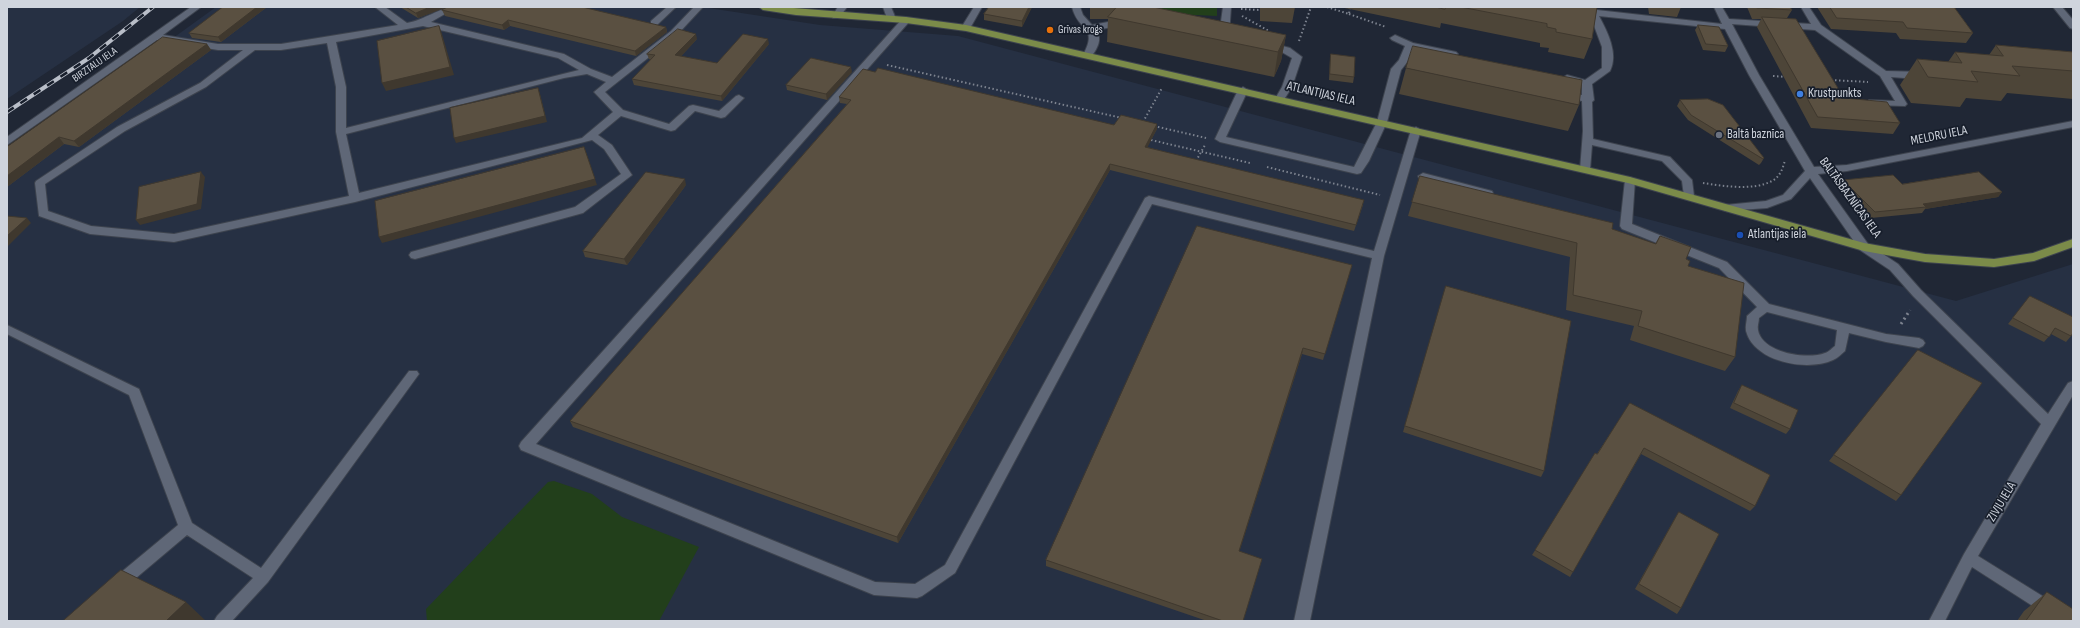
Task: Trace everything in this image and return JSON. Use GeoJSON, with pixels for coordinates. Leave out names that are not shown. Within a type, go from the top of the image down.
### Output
{"type":"FeatureCollection","features":[{"type":"Feature","properties":{"kind":"main road","name":"ATLANTIJAS IELA"},"geometry":{"type":"LineString","coordinates":[[763,7],[836,16],[906,20],[966,28],[1243,90],[1630,180],[1864,247]]}},
{"type":"Feature","properties":{"kind":"main road"},"geometry":{"type":"LineString","coordinates":[[1864,247],[1925,258],[1994,263],[2034,257],[2073,243]]}},
{"type":"Feature","properties":{"kind":"street","name":"BIRZTALU IELA"},"geometry":{"type":"LineString","coordinates":[[7,142],[197,7]]}},
{"type":"Feature","properties":{"kind":"street"},"geometry":{"type":"LineString","coordinates":[[379,7],[405,26]]}},
{"type":"Feature","properties":{"kind":"street"},"geometry":{"type":"LineString","coordinates":[[156,37],[218,47],[281,47],[331,40],[423,23],[453,7]]}},
{"type":"Feature","properties":{"kind":"street"},"geometry":{"type":"LineString","coordinates":[[654,23],[672,7]]}},
{"type":"Feature","properties":{"kind":"street"},"geometry":{"type":"LineString","coordinates":[[699,7],[674,33],[599,92],[619,112],[671,128],[693,108],[721,115],[739,98]]}},
{"type":"Feature","properties":{"kind":"street"},"geometry":{"type":"LineString","coordinates":[[836,16],[843,7]]}},
{"type":"Feature","properties":{"kind":"street"},"geometry":{"type":"LineString","coordinates":[[887,7],[891,19]]}},
{"type":"Feature","properties":{"kind":"street"},"geometry":{"type":"LineString","coordinates":[[966,28],[978,7]]}},
{"type":"Feature","properties":{"kind":"street"},"geometry":{"type":"LineString","coordinates":[[1076,7],[1077,14],[1082,21],[1092,28],[1095,44],[1088,55]]}},
{"type":"Feature","properties":{"kind":"street"},"geometry":{"type":"LineString","coordinates":[[1551,7],[1593,13],[1727,24],[1817,27]]}},
{"type":"Feature","properties":{"kind":"street","name":"BALTĀSBAZNĪCAS IELA"},"geometry":{"type":"LineString","coordinates":[[1718,7],[1754,75],[1811,171],[1864,247],[1894,267],[1917,293],[2049,424]]}},
{"type":"Feature","properties":{"kind":"street"},"geometry":{"type":"LineString","coordinates":[[1805,7],[1817,27],[1884,74],[1902,104],[1860,102]]}},
{"type":"Feature","properties":{"kind":"street"},"geometry":{"type":"LineString","coordinates":[[2057,7],[2073,26]]}},
{"type":"Feature","properties":{"kind":"street"},"geometry":{"type":"LineString","coordinates":[[1224,36],[1231,8]]}},
{"type":"Feature","properties":{"kind":"street"},"geometry":{"type":"LineString","coordinates":[[1556,76],[1587,83],[1607,69],[1609,56],[1607,42],[1593,13]]}},
{"type":"Feature","properties":{"kind":"street"},"geometry":{"type":"LineString","coordinates":[[906,20],[526,446],[874,588],[917,591],[950,569],[1149,200],[1378,256]]}},
{"type":"Feature","properties":{"kind":"street"},"geometry":{"type":"LineString","coordinates":[[1092,28],[1134,20]]}},
{"type":"Feature","properties":{"kind":"street"},"geometry":{"type":"LineString","coordinates":[[423,23],[561,56],[588,71],[613,81]]}},
{"type":"Feature","properties":{"kind":"street"},"geometry":{"type":"LineString","coordinates":[[1395,38],[1410,45],[1464,56]]}},
{"type":"Feature","properties":{"kind":"street"},"geometry":{"type":"LineString","coordinates":[[331,40],[341,88],[341,132],[355,198]]}},
{"type":"Feature","properties":{"kind":"street"},"geometry":{"type":"LineString","coordinates":[[1254,42],[1283,48],[1293,52],[1297,57],[1287,87],[1280,99]]}},
{"type":"Feature","properties":{"kind":"street"},"geometry":{"type":"LineString","coordinates":[[1243,90],[1220,139],[1357,171],[1364,161],[1382,122],[1396,69],[1407,61],[1410,45]]}},
{"type":"Feature","properties":{"kind":"street"},"geometry":{"type":"LineString","coordinates":[[253,47],[203,85],[121,129],[40,183],[43,213],[90,230],[174,238],[355,198],[586,140],[619,112]]}},
{"type":"Feature","properties":{"kind":"street"},"geometry":{"type":"LineString","coordinates":[[1884,74],[1918,76],[1929,70]]}},
{"type":"Feature","properties":{"kind":"street"},"geometry":{"type":"LineString","coordinates":[[341,132],[564,75],[588,71]]}},
{"type":"Feature","properties":{"kind":"street"},"geometry":{"type":"LineString","coordinates":[[1585,170],[1588,141],[1589,100],[1587,83]]}},
{"type":"Feature","properties":{"kind":"street"},"geometry":{"type":"LineString","coordinates":[[1558,93],[1589,100]]}},
{"type":"Feature","properties":{"kind":"street","name":"MELDRU IELA"},"geometry":{"type":"LineString","coordinates":[[1811,171],[1846,168],[2073,124]]}},
{"type":"Feature","properties":{"kind":"street"},"geometry":{"type":"LineString","coordinates":[[1302,621],[1378,256],[1416,130]]}},
{"type":"Feature","properties":{"kind":"street"},"geometry":{"type":"LineString","coordinates":[[415,255],[579,210],[627,175],[608,147],[592,136]]}},
{"type":"Feature","properties":{"kind":"street"},"geometry":{"type":"LineString","coordinates":[[1588,141],[1666,158],[1687,180],[1689,196]]}},
{"type":"Feature","properties":{"kind":"street"},"geometry":{"type":"LineString","coordinates":[[1729,208],[1767,204],[1787,197],[1811,171]]}},
{"type":"Feature","properties":{"kind":"street"},"geometry":{"type":"LineString","coordinates":[[1423,176],[1497,196]]}},
{"type":"Feature","properties":{"kind":"street"},"geometry":{"type":"LineString","coordinates":[[1630,180],[1622,225],[1723,265],[1765,307],[1843,328],[1886,338],[1919,343]]}},
{"type":"Feature","properties":{"kind":"street"},"geometry":{"type":"LineString","coordinates":[[1765,307],[1753,316],[1752,331],[1758,345],[1774,356],[1801,359],[1827,358],[1841,348],[1843,328]]}},
{"type":"Feature","properties":{"kind":"street"},"geometry":{"type":"LineString","coordinates":[[7,329],[134,392],[186,527],[263,577]]}},
{"type":"Feature","properties":{"kind":"street"},"geometry":{"type":"LineString","coordinates":[[222,621],[263,577],[413,374]]}},
{"type":"Feature","properties":{"kind":"street","name":"ZIVJU IELA"},"geometry":{"type":"LineString","coordinates":[[1937,621],[1986,528],[2072,386]]}},
{"type":"Feature","properties":{"kind":"street"},"geometry":{"type":"LineString","coordinates":[[110,591],[186,527]]}},
{"type":"Feature","properties":{"kind":"street"},"geometry":{"type":"LineString","coordinates":[[1969,558],[2069,621]]}},
{"type":"Feature","properties":{"kind":"path"},"geometry":{"type":"LineString","coordinates":[[1293,52],[1298,43],[1311,7]]}},
{"type":"Feature","properties":{"kind":"path"},"geometry":{"type":"LineString","coordinates":[[1327,7],[1389,28],[1395,38]]}},
{"type":"Feature","properties":{"kind":"path"},"geometry":{"type":"LineString","coordinates":[[1349,14],[1350,7]]}},
{"type":"Feature","properties":{"kind":"path"},"geometry":{"type":"LineString","coordinates":[[1231,8],[1260,10]]}},
{"type":"Feature","properties":{"kind":"path"},"geometry":{"type":"LineString","coordinates":[[1240,15],[1271,32]]}},
{"type":"Feature","properties":{"kind":"path"},"geometry":{"type":"LineString","coordinates":[[869,61],[1127,120]]}},
{"type":"Feature","properties":{"kind":"path"},"geometry":{"type":"LineString","coordinates":[[1170,74],[1142,123],[1208,139],[1220,139]]}},
{"type":"Feature","properties":{"kind":"path"},"geometry":{"type":"LineString","coordinates":[[1754,75],[1790,77]]}},
{"type":"Feature","properties":{"kind":"path"},"geometry":{"type":"LineString","coordinates":[[1828,80],[1890,84]]}},
{"type":"Feature","properties":{"kind":"path"},"geometry":{"type":"LineString","coordinates":[[1151,140],[1255,164]]}},
{"type":"Feature","properties":{"kind":"path"},"geometry":{"type":"LineString","coordinates":[[1195,165],[1202,152]]}},
{"type":"Feature","properties":{"kind":"path"},"geometry":{"type":"LineString","coordinates":[[1687,180],[1720,186],[1746,185],[1772,181],[1782,171],[1785,160]]}},
{"type":"Feature","properties":{"kind":"path"},"geometry":{"type":"LineString","coordinates":[[1262,166],[1395,198]]}},
{"type":"Feature","properties":{"kind":"path"},"geometry":{"type":"LineString","coordinates":[[1886,338],[1902,323],[1914,304]]}},
{"type":"Feature","properties":{"kind":"shaded area"},"geometry":{"type":"Polygon","coordinates":[[[7,7],[140,7],[123,21],[7,99],[7,7]]]}},
{"type":"Feature","properties":{"kind":"shaded area"},"geometry":{"type":"Polygon","coordinates":[[[216,7],[702,7],[820,25],[958,36],[1956,301],[2073,264],[2073,621],[7,621],[7,158],[216,7]]]}},
{"type":"Feature","properties":{"kind":"green space"},"geometry":{"type":"Polygon","coordinates":[[[1152,7],[1217,7],[1217,16],[1151,13],[1152,7]]]}},
{"type":"Feature","properties":{"kind":"green space"},"geometry":{"type":"Polygon","coordinates":[[[554,481],[592,494],[622,517],[699,547],[659,621],[427,621],[426,609],[548,482],[554,481]]]}},
{"type":"Feature","properties":{"kind":"building"},"geometry":{"type":"Polygon","coordinates":[[[223,7],[257,7],[218,37],[189,33],[223,7]]]}},
{"type":"Feature","properties":{"kind":"building"},"geometry":{"type":"Polygon","coordinates":[[[406,7],[430,7],[416,13],[406,7]]]}},
{"type":"Feature","properties":{"kind":"building"},"geometry":{"type":"Polygon","coordinates":[[[448,7],[582,7],[666,27],[635,51],[508,20],[502,25],[442,10],[448,7]]]}},
{"type":"Feature","properties":{"kind":"building"},"geometry":{"type":"Polygon","coordinates":[[[989,7],[1029,7],[1022,21],[984,14],[989,7]]]}},
{"type":"Feature","properties":{"kind":"building"},"geometry":{"type":"Polygon","coordinates":[[[1117,7],[1153,7],[1286,35],[1278,52],[1108,17],[1117,7]]]}},
{"type":"Feature","properties":{"kind":"building"},"geometry":{"type":"Polygon","coordinates":[[[1461,7],[1597,7],[1592,39],[1556,32],[1556,29],[1547,27],[1547,24],[1461,7]]]}},
{"type":"Feature","properties":{"kind":"building"},"geometry":{"type":"Polygon","coordinates":[[[1790,7],[1792,10],[1757,8],[1790,7]]]}},
{"type":"Feature","properties":{"kind":"building"},"geometry":{"type":"Polygon","coordinates":[[[1830,7],[1954,7],[1973,33],[1907,28],[1903,22],[1837,18],[1830,7]]]}},
{"type":"Feature","properties":{"kind":"building"},"geometry":{"type":"Polygon","coordinates":[[[1762,17],[1796,19],[1844,98],[1887,102],[1900,123],[1818,117],[1762,17]]]}},
{"type":"Feature","properties":{"kind":"building"},"geometry":{"type":"Polygon","coordinates":[[[1698,25],[1719,27],[1728,46],[1706,44],[1698,25]]]}},
{"type":"Feature","properties":{"kind":"building"},"geometry":{"type":"Polygon","coordinates":[[[439,26],[450,67],[382,83],[377,41],[439,26]]]}},
{"type":"Feature","properties":{"kind":"building"},"geometry":{"type":"Polygon","coordinates":[[[678,29],[696,34],[675,55],[717,63],[743,34],[768,39],[721,96],[632,79],[655,55],[647,54],[678,29]]]}},
{"type":"Feature","properties":{"kind":"building"},"geometry":{"type":"Polygon","coordinates":[[[163,37],[207,44],[74,141],[59,137],[7,176],[7,147],[163,37]]]}},
{"type":"Feature","properties":{"kind":"building"},"geometry":{"type":"Polygon","coordinates":[[[1996,45],[2073,52],[2073,71],[2012,66],[2020,76],[1971,71],[1978,82],[1928,77],[1917,59],[1962,63],[1955,52],[2003,56],[1996,45]]]}},
{"type":"Feature","properties":{"kind":"building"},"geometry":{"type":"Polygon","coordinates":[[[1413,46],[1582,80],[1579,105],[1406,68],[1413,46]]]}},
{"type":"Feature","properties":{"kind":"building"},"geometry":{"type":"Polygon","coordinates":[[[1331,54],[1355,57],[1354,77],[1330,74],[1331,54]]]}},
{"type":"Feature","properties":{"kind":"building"},"geometry":{"type":"Polygon","coordinates":[[[811,58],[851,67],[826,94],[786,85],[811,58]]]}},
{"type":"Feature","properties":{"kind":"building"},"geometry":{"type":"Polygon","coordinates":[[[878,68],[1114,125],[1121,115],[1157,124],[1145,147],[1364,200],[1356,225],[1110,164],[897,537],[570,421],[851,100],[839,97],[863,69],[875,72],[878,68]]]}},
{"type":"Feature","properties":{"kind":"building"},"geometry":{"type":"Polygon","coordinates":[[[538,88],[545,116],[454,138],[450,108],[538,88]]]}},
{"type":"Feature","properties":{"kind":"building"},"geometry":{"type":"Polygon","coordinates":[[[1708,99],[1723,105],[1764,158],[1763,159],[1691,115],[1680,100],[1708,99]]]}},
{"type":"Feature","properties":{"kind":"building"},"geometry":{"type":"Polygon","coordinates":[[[584,147],[595,179],[379,237],[375,201],[584,147]]]}},
{"type":"Feature","properties":{"kind":"building"},"geometry":{"type":"Polygon","coordinates":[[[201,172],[197,204],[136,220],[139,187],[201,172]]]}},
{"type":"Feature","properties":{"kind":"building"},"geometry":{"type":"Polygon","coordinates":[[[646,172],[685,179],[624,259],[583,251],[646,172]]]}},
{"type":"Feature","properties":{"kind":"building"},"geometry":{"type":"Polygon","coordinates":[[[1979,172],[2002,192],[1923,204],[1926,207],[1875,212],[1843,180],[1893,175],[1902,184],[1979,172]]]}},
{"type":"Feature","properties":{"kind":"building"},"geometry":{"type":"Polygon","coordinates":[[[1420,176],[1613,223],[1612,229],[1656,244],[1660,236],[1691,247],[1686,259],[1690,261],[1688,266],[1744,283],[1735,357],[1638,326],[1642,311],[1573,295],[1577,243],[1412,202],[1420,176]]]}},
{"type":"Feature","properties":{"kind":"building"},"geometry":{"type":"Polygon","coordinates":[[[7,216],[27,218],[7,236],[7,216]]]}},
{"type":"Feature","properties":{"kind":"building"},"geometry":{"type":"Polygon","coordinates":[[[1197,226],[1352,265],[1325,354],[1303,348],[1239,551],[1262,559],[1243,621],[1223,621],[1046,560],[1197,226]]]}},
{"type":"Feature","properties":{"kind":"building"},"geometry":{"type":"Polygon","coordinates":[[[1446,286],[1571,321],[1544,471],[1405,426],[1446,286]]]}},
{"type":"Feature","properties":{"kind":"building"},"geometry":{"type":"Polygon","coordinates":[[[2030,296],[2073,317],[2073,333],[2071,336],[2055,328],[2049,337],[2013,318],[2030,296]]]}},
{"type":"Feature","properties":{"kind":"building"},"geometry":{"type":"Polygon","coordinates":[[[1918,350],[1982,383],[1901,495],[1834,455],[1918,350]]]}},
{"type":"Feature","properties":{"kind":"building"},"geometry":{"type":"Polygon","coordinates":[[[1742,385],[1798,410],[1790,429],[1734,403],[1742,385]]]}},
{"type":"Feature","properties":{"kind":"building"},"geometry":{"type":"Polygon","coordinates":[[[1630,403],[1770,475],[1755,506],[1644,448],[1573,572],[1535,550],[1595,453],[1597,454],[1630,403]]]}},
{"type":"Feature","properties":{"kind":"building"},"geometry":{"type":"Polygon","coordinates":[[[1679,512],[1719,534],[1681,608],[1639,584],[1679,512]]]}},
{"type":"Feature","properties":{"kind":"building"},"geometry":{"type":"Polygon","coordinates":[[[121,570],[186,602],[166,621],[63,621],[121,570]]]}},
{"type":"Feature","properties":{"kind":"building"},"geometry":{"type":"Polygon","coordinates":[[[2047,592],[2073,609],[2073,621],[2026,621],[2047,592]]]}},
{"type":"Feature","properties":{"kind":"railway"},"geometry":{"type":"LineString","coordinates":[[7,112],[89,58],[153,7]]}},
{"type":"Feature","properties":{"kind":"place","name":"Grīvas krogs"},"geometry":{"type":"Point","coordinates":[1050,30]}},
{"type":"Feature","properties":{"kind":"place","name":"Krustpunkts"},"geometry":{"type":"Point","coordinates":[1800,94]}},
{"type":"Feature","properties":{"kind":"place","name":"Baltā baznīca"},"geometry":{"type":"Point","coordinates":[1719,135]}},
{"type":"Feature","properties":{"kind":"place","name":"Atlantijas iela"},"geometry":{"type":"Point","coordinates":[1740,235]}}]}
